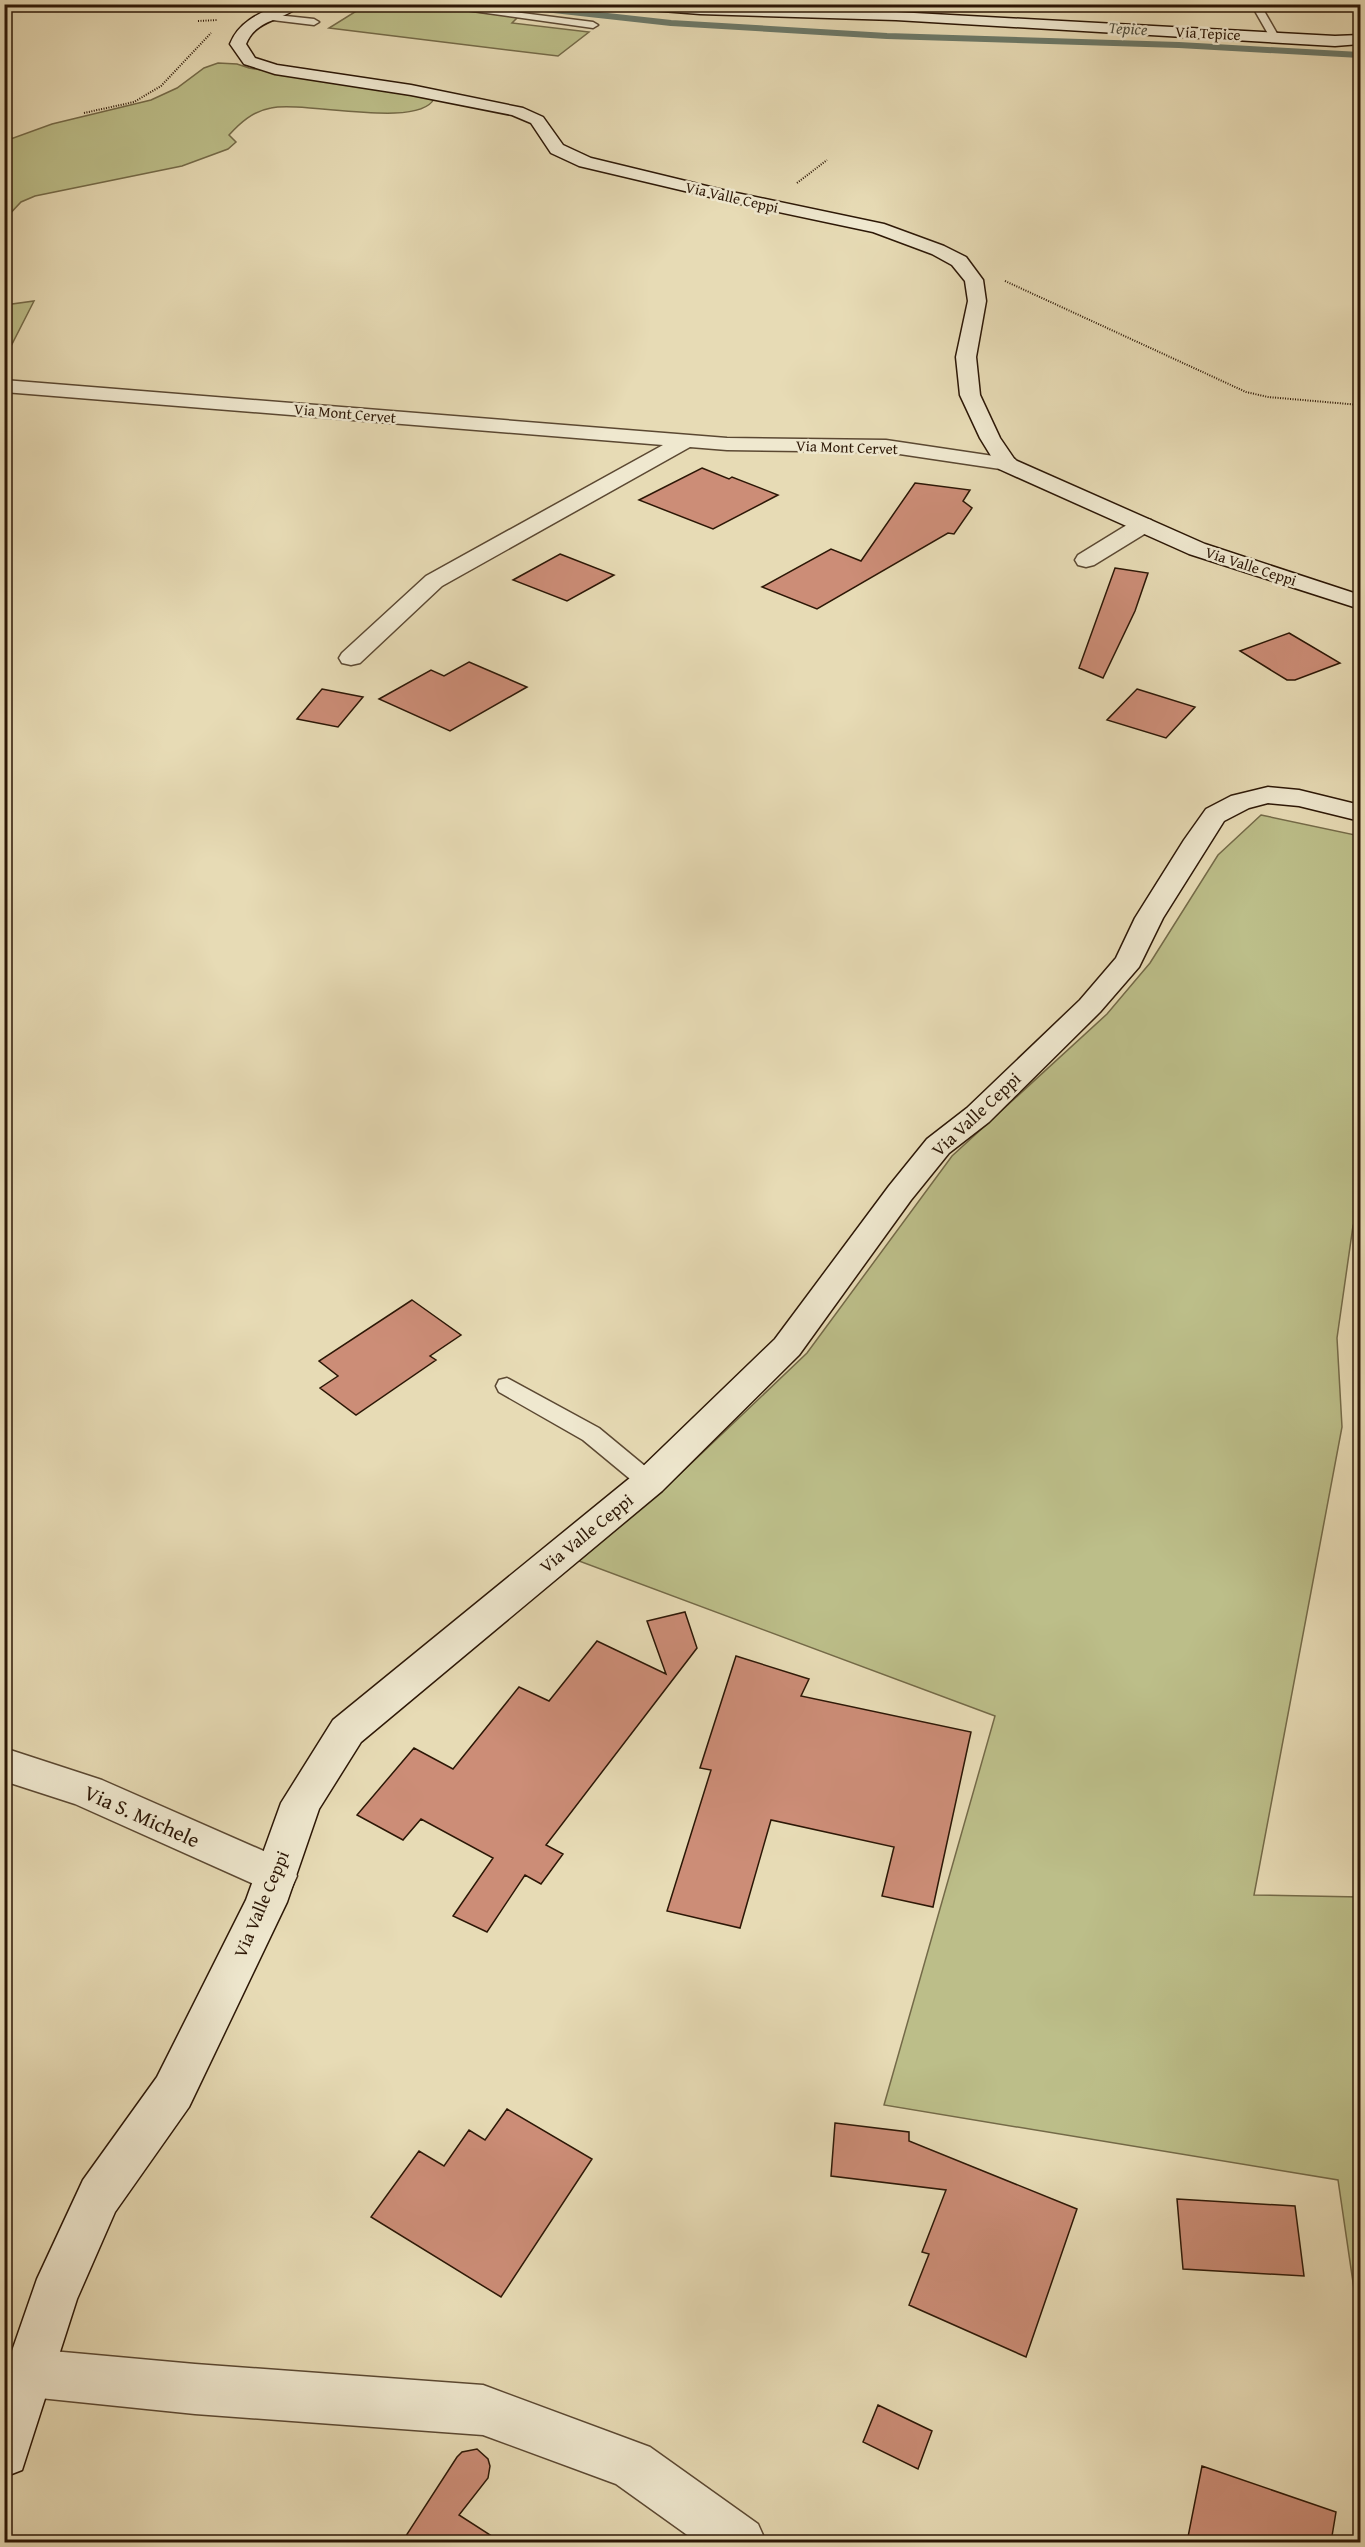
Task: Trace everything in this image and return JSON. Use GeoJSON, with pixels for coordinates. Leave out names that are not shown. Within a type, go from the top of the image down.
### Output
{"type":"FeatureCollection","features":[{"type":"Feature","properties":{"kind":"street","name":"Via Valle Ceppi"},"geometry":{"type":"LineString","coordinates":[[295,4],[267,17],[243,32],[238,44],[249,62],[275,69],[411,90],[517,111],[537,120],[557,149],[585,162],[727,196],[878,228],[938,250],[958,261],[967,271]]}},
{"type":"Feature","properties":{"kind":"street","name":"Via Tepice"},"geometry":{"type":"LineString","coordinates":[[624,4],[700,10],[896,16],[1360,40]]}},
{"type":"Feature","properties":{"kind":"street"},"geometry":{"type":"LineString","coordinates":[[967,271],[974,280],[977,301],[966,357],[970,395],[990,438],[1007,464]]}},
{"type":"Feature","properties":{"kind":"street","name":"Via Mont Cervet"},"geometry":{"type":"LineString","coordinates":[[4,386],[728,444],[886,446],[1007,464]]}},
{"type":"Feature","properties":{"kind":"street"},"geometry":{"type":"LineString","coordinates":[[351,658],[434,581],[686,441]]}},
{"type":"Feature","properties":{"kind":"street","name":"Via Valle Ceppi"},"geometry":{"type":"LineString","coordinates":[[1007,464],[1197,549],[1360,602]]}},
{"type":"Feature","properties":{"kind":"street"},"geometry":{"type":"LineString","coordinates":[[1086,560],[1143,525]]}},
{"type":"Feature","properties":{"kind":"street","name":"Via Valle Ceppi"},"geometry":{"type":"LineString","coordinates":[[4,2452],[54,2296],[99,2196],[173,2092],[266,1902],[301,1803],[347,1731],[649,1482],[787,1347],[900,1193],[938,1146],[978,1115],[1090,1006],[1129,961],[1149,918],[1215,815],[1240,802],[1268,795],[1299,798],[1360,813]]}},
{"type":"Feature","properties":{"kind":"street","name":"Via S. Michele"},"geometry":{"type":"LineString","coordinates":[[4,1764],[88,1792],[276,1876]]}},
{"type":"Feature","properties":{"kind":"street"},"geometry":{"type":"LineString","coordinates":[[30,2373],[195,2390],[483,2410],[632,2465],[740,2542]]}},
{"type":"Feature","properties":{"kind":"lane"},"geometry":{"type":"LineString","coordinates":[[426,4],[593,25]]}},
{"type":"Feature","properties":{"kind":"lane"},"geometry":{"type":"LineString","coordinates":[[1255,4],[1274,37]]}},
{"type":"Feature","properties":{"kind":"lane"},"geometry":{"type":"LineString","coordinates":[[267,17],[314,22]]}},
{"type":"Feature","properties":{"kind":"lane"},"geometry":{"type":"LineString","coordinates":[[507,1386],[591,1434],[649,1482]]}},
{"type":"Feature","properties":{"kind":"path"},"geometry":{"type":"LineString","coordinates":[[84,113],[134,102],[160,86],[206,37],[224,22],[237,18],[267,17]]}},
{"type":"Feature","properties":{"kind":"path"},"geometry":{"type":"LineString","coordinates":[[967,271],[1000,279],[1246,392],[1268,397],[1360,405]]}},
{"type":"Feature","properties":{"kind":"green space"},"geometry":{"type":"Polygon","coordinates":[[[409,4],[518,17],[512,23],[589,32],[558,56],[329,28],[366,5],[409,4]]]}},
{"type":"Feature","properties":{"kind":"green space"},"geometry":{"type":"Polygon","coordinates":[[[218,63],[237,64],[249,68],[434,99],[424,108],[407,112],[271,108],[247,118],[238,126],[229,135],[236,142],[228,149],[182,166],[35,196],[21,202],[5,219],[5,141],[52,124],[151,100],[177,88],[204,68],[218,63]]]}},
{"type":"Feature","properties":{"kind":"green space"},"geometry":{"type":"Polygon","coordinates":[[[34,301],[5,358],[5,305],[34,301]]]}},
{"type":"Feature","properties":{"kind":"green space"},"geometry":{"type":"Polygon","coordinates":[[[1261,815],[1360,836],[1360,1208],[1353,1226],[1337,1338],[1342,1427],[1254,1895],[1360,1897],[1360,2330],[1338,2180],[884,2105],[995,1716],[579,1561],[680,1474],[807,1353],[952,1156],[1107,1014],[1150,963],[1218,855],[1261,815]]]}},
{"type":"Feature","properties":{"kind":"building"},"geometry":{"type":"Polygon","coordinates":[[[702,468],[778,495],[713,529],[639,500],[702,468]]]}},
{"type":"Feature","properties":{"kind":"building"},"geometry":{"type":"Polygon","coordinates":[[[915,483],[970,490],[963,501],[972,508],[954,534],[948,533],[817,609],[762,587],[831,549],[861,561],[915,483]]]}},
{"type":"Feature","properties":{"kind":"building"},"geometry":{"type":"Polygon","coordinates":[[[560,554],[614,575],[567,601],[513,580],[560,554]]]}},
{"type":"Feature","properties":{"kind":"building"},"geometry":{"type":"Polygon","coordinates":[[[1115,568],[1148,573],[1135,611],[1103,678],[1079,668],[1115,568]]]}},
{"type":"Feature","properties":{"kind":"building"},"geometry":{"type":"Polygon","coordinates":[[[1289,633],[1340,663],[1295,680],[1287,680],[1240,651],[1289,633]]]}},
{"type":"Feature","properties":{"kind":"building"},"geometry":{"type":"Polygon","coordinates":[[[469,662],[527,687],[450,731],[379,699],[431,670],[444,676],[469,662]]]}},
{"type":"Feature","properties":{"kind":"building"},"geometry":{"type":"Polygon","coordinates":[[[322,689],[363,697],[338,727],[297,719],[322,689]]]}},
{"type":"Feature","properties":{"kind":"building"},"geometry":{"type":"Polygon","coordinates":[[[1137,689],[1195,707],[1166,738],[1107,720],[1137,689]]]}},
{"type":"Feature","properties":{"kind":"building"},"geometry":{"type":"Polygon","coordinates":[[[412,1300],[461,1335],[430,1356],[436,1360],[356,1415],[320,1388],[338,1376],[319,1361],[412,1300]]]}},
{"type":"Feature","properties":{"kind":"building"},"geometry":{"type":"Polygon","coordinates":[[[685,1612],[697,1648],[546,1845],[563,1854],[541,1884],[525,1875],[487,1932],[453,1916],[493,1858],[421,1819],[403,1840],[357,1815],[414,1748],[453,1769],[519,1687],[549,1701],[597,1641],[666,1674],[647,1621],[685,1612]]]}},
{"type":"Feature","properties":{"kind":"building"},"geometry":{"type":"Polygon","coordinates":[[[736,1656],[809,1679],[801,1696],[971,1732],[933,1907],[882,1896],[894,1847],[771,1820],[740,1928],[667,1911],[711,1770],[700,1768],[736,1656]]]}},
{"type":"Feature","properties":{"kind":"building"},"geometry":{"type":"Polygon","coordinates":[[[507,2109],[592,2159],[501,2297],[371,2217],[419,2151],[444,2166],[469,2130],[485,2140],[507,2109]]]}},
{"type":"Feature","properties":{"kind":"building"},"geometry":{"type":"Polygon","coordinates":[[[835,2123],[909,2132],[909,2141],[1077,2209],[1026,2357],[909,2305],[929,2254],[922,2252],[946,2190],[831,2176],[835,2123]]]}},
{"type":"Feature","properties":{"kind":"building"},"geometry":{"type":"Polygon","coordinates":[[[1177,2199],[1295,2206],[1304,2276],[1183,2269],[1177,2199]]]}},
{"type":"Feature","properties":{"kind":"building"},"geometry":{"type":"Polygon","coordinates":[[[878,2405],[932,2431],[918,2469],[863,2442],[878,2405]]]}},
{"type":"Feature","properties":{"kind":"building"},"geometry":{"type":"Polygon","coordinates":[[[477,2449],[488,2459],[490,2466],[488,2478],[459,2515],[501,2542],[402,2542],[457,2457],[462,2452],[477,2449]]]}},
{"type":"Feature","properties":{"kind":"building"},"geometry":{"type":"Polygon","coordinates":[[[1202,2466],[1336,2512],[1331,2542],[1187,2542],[1202,2466]]]}},
{"type":"Feature","properties":{"kind":"waterway","name":"Tepice"},"geometry":{"type":"LineString","coordinates":[[499,4],[671,23],[887,36],[1179,45],[1360,55]]}}]}
